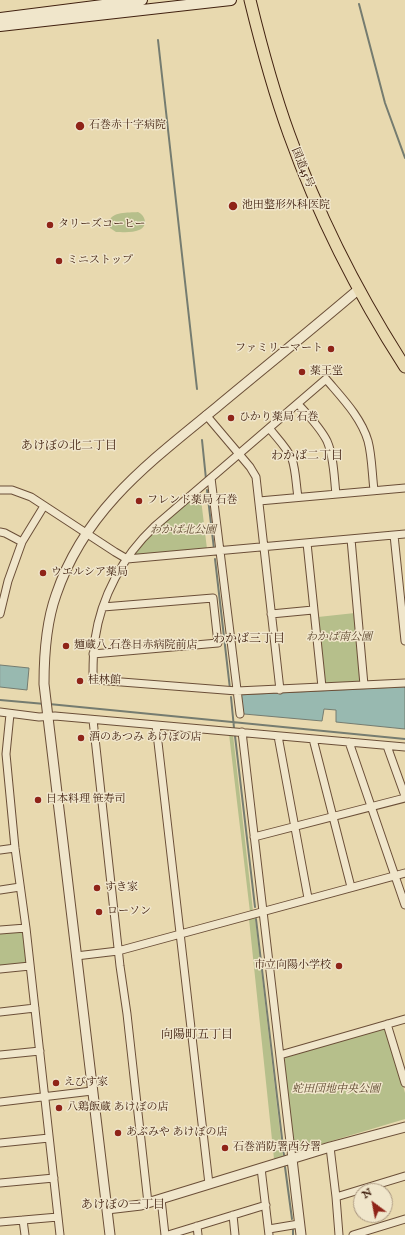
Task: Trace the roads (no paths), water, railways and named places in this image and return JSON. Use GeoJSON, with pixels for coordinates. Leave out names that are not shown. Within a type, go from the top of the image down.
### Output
{"type":"FeatureCollection","features":[{"type":"Feature","properties":{"kind":"highway","name":"国道45号"},"geometry":{"type":"LineString","coordinates":[[250,0],[269,72],[288,134],[315,201],[359,290],[383,333],[405,367]]}},
{"type":"Feature","properties":{"kind":"main road"},"geometry":{"type":"LineString","coordinates":[[0,18],[142,0]]}},
{"type":"Feature","properties":{"kind":"main road"},"geometry":{"type":"LineString","coordinates":[[0,26],[231,0]]}},
{"type":"Feature","properties":{"kind":"street"},"geometry":{"type":"LineString","coordinates":[[110,1235],[44,684],[44,655],[52,608],[69,562],[85,533],[104,508],[126,484],[206,415],[359,290]]}},
{"type":"Feature","properties":{"kind":"street"},"geometry":{"type":"LineString","coordinates":[[374,490],[368,443],[364,430],[351,408],[326,379],[148,533],[127,559],[116,576],[103,607],[95,638],[92,676],[96,680],[236,691],[405,683]]}},
{"type":"Feature","properties":{"kind":"street"},"geometry":{"type":"LineString","coordinates":[[298,404],[320,429],[327,441],[332,460],[336,494]]}},
{"type":"Feature","properties":{"kind":"street"},"geometry":{"type":"LineString","coordinates":[[206,415],[250,467],[256,477],[280,690]]}},
{"type":"Feature","properties":{"kind":"street"},"geometry":{"type":"LineString","coordinates":[[269,428],[292,460],[298,497]]}},
{"type":"Feature","properties":{"kind":"street"},"geometry":{"type":"LineString","coordinates":[[212,478],[236,691],[240,714]]}},
{"type":"Feature","properties":{"kind":"street"},"geometry":{"type":"LineString","coordinates":[[259,501],[405,488]]}},
{"type":"Feature","properties":{"kind":"street"},"geometry":{"type":"LineString","coordinates":[[0,490],[12,490],[24,494],[127,559],[405,534]]}},
{"type":"Feature","properties":{"kind":"street"},"geometry":{"type":"LineString","coordinates":[[0,614],[8,581],[22,542],[44,506]]}},
{"type":"Feature","properties":{"kind":"street"},"geometry":{"type":"LineString","coordinates":[[0,532],[22,542]]}},
{"type":"Feature","properties":{"kind":"street"},"geometry":{"type":"LineString","coordinates":[[394,535],[403,608],[405,641]]}},
{"type":"Feature","properties":{"kind":"street"},"geometry":{"type":"LineString","coordinates":[[351,539],[364,685]]}},
{"type":"Feature","properties":{"kind":"street"},"geometry":{"type":"LineString","coordinates":[[307,543],[322,687]]}},
{"type":"Feature","properties":{"kind":"street"},"geometry":{"type":"LineString","coordinates":[[93,654],[218,643],[213,598],[103,607]]}},
{"type":"Feature","properties":{"kind":"street"},"geometry":{"type":"LineString","coordinates":[[271,614],[313,610]]}},
{"type":"Feature","properties":{"kind":"street"},"geometry":{"type":"LineString","coordinates":[[0,712],[39,717],[47,712],[93,720],[405,747]]}},
{"type":"Feature","properties":{"kind":"street"},"geometry":{"type":"LineString","coordinates":[[10,714],[3,756],[26,928],[60,1235]]}},
{"type":"Feature","properties":{"kind":"street"},"geometry":{"type":"LineString","coordinates":[[93,720],[118,951],[127,1014],[148,1203]]}},
{"type":"Feature","properties":{"kind":"street"},"geometry":{"type":"LineString","coordinates":[[156,725],[209,1184]]}},
{"type":"Feature","properties":{"kind":"street"},"geometry":{"type":"LineString","coordinates":[[242,732],[264,911],[300,1235]]}},
{"type":"Feature","properties":{"kind":"street"},"geometry":{"type":"LineString","coordinates":[[278,736],[308,898]]}},
{"type":"Feature","properties":{"kind":"street"},"geometry":{"type":"LineString","coordinates":[[312,739],[351,887]]}},
{"type":"Feature","properties":{"kind":"street"},"geometry":{"type":"LineString","coordinates":[[350,742],[405,905]]}},
{"type":"Feature","properties":{"kind":"street"},"geometry":{"type":"LineString","coordinates":[[254,837],[294,828],[405,797],[387,746]]}},
{"type":"Feature","properties":{"kind":"street"},"geometry":{"type":"LineString","coordinates":[[0,850],[15,848]]}},
{"type":"Feature","properties":{"kind":"street"},"geometry":{"type":"LineString","coordinates":[[76,956],[118,951],[405,872]]}},
{"type":"Feature","properties":{"kind":"street"},"geometry":{"type":"LineString","coordinates":[[0,890],[20,887]]}},
{"type":"Feature","properties":{"kind":"street"},"geometry":{"type":"LineString","coordinates":[[0,930],[26,928]]}},
{"type":"Feature","properties":{"kind":"street"},"geometry":{"type":"LineString","coordinates":[[0,969],[30,966]]}},
{"type":"Feature","properties":{"kind":"street"},"geometry":{"type":"LineString","coordinates":[[0,1012],[35,1008]]}},
{"type":"Feature","properties":{"kind":"street"},"geometry":{"type":"LineString","coordinates":[[280,1055],[405,1019]]}},
{"type":"Feature","properties":{"kind":"street"},"geometry":{"type":"LineString","coordinates":[[387,1024],[403,1070],[405,1083]]}},
{"type":"Feature","properties":{"kind":"street"},"geometry":{"type":"LineString","coordinates":[[0,1055],[40,1051]]}},
{"type":"Feature","properties":{"kind":"street"},"geometry":{"type":"LineString","coordinates":[[0,1102],[92,1091]]}},
{"type":"Feature","properties":{"kind":"street"},"geometry":{"type":"LineString","coordinates":[[107,1209],[148,1203],[261,1168],[405,1127]]}},
{"type":"Feature","properties":{"kind":"street"},"geometry":{"type":"LineString","coordinates":[[0,1143],[49,1138]]}},
{"type":"Feature","properties":{"kind":"street"},"geometry":{"type":"LineString","coordinates":[[330,1148],[339,1235]]}},
{"type":"Feature","properties":{"kind":"street"},"geometry":{"type":"LineString","coordinates":[[261,1168],[269,1232],[299,1224]]}},
{"type":"Feature","properties":{"kind":"street"},"geometry":{"type":"LineString","coordinates":[[336,1197],[405,1176]]}},
{"type":"Feature","properties":{"kind":"street"},"geometry":{"type":"LineString","coordinates":[[0,1184],[54,1178]]}},
{"type":"Feature","properties":{"kind":"street"},"geometry":{"type":"LineString","coordinates":[[161,1199],[165,1235]]}},
{"type":"Feature","properties":{"kind":"street"},"geometry":{"type":"LineString","coordinates":[[168,1235],[266,1205]]}},
{"type":"Feature","properties":{"kind":"street"},"geometry":{"type":"LineString","coordinates":[[233,1215],[235,1235]]}},
{"type":"Feature","properties":{"kind":"street"},"geometry":{"type":"LineString","coordinates":[[0,1222],[58,1217]]}},
{"type":"Feature","properties":{"kind":"street"},"geometry":{"type":"LineString","coordinates":[[353,1235],[405,1219]]}},
{"type":"Feature","properties":{"kind":"street"},"geometry":{"type":"LineString","coordinates":[[23,1220],[24,1235]]}},
{"type":"Feature","properties":{"kind":"street"},"geometry":{"type":"LineString","coordinates":[[197,1226],[198,1235]]}},
{"type":"Feature","properties":{"kind":"water"},"geometry":{"type":"Polygon","coordinates":[[[0,665],[29,668],[27,690],[0,687],[0,665]]]}},
{"type":"Feature","properties":{"kind":"water"},"geometry":{"type":"Polygon","coordinates":[[[404,687],[405,729],[336,722],[336,710],[324,709],[322,721],[244,714],[242,713],[240,697],[242,695],[404,687]]]}},
{"type":"Feature","properties":{"kind":"waterway"},"geometry":{"type":"LineString","coordinates":[[359,4],[385,103],[405,158]]}},
{"type":"Feature","properties":{"kind":"waterway"},"geometry":{"type":"LineString","coordinates":[[158,40],[197,389]]}},
{"type":"Feature","properties":{"kind":"waterway"},"geometry":{"type":"LineString","coordinates":[[202,440],[206,479]]}},
{"type":"Feature","properties":{"kind":"waterway"},"geometry":{"type":"LineString","coordinates":[[207,490],[214,549]]}},
{"type":"Feature","properties":{"kind":"waterway"},"geometry":{"type":"LineString","coordinates":[[215,559],[230,689]]}},
{"type":"Feature","properties":{"kind":"waterway"},"geometry":{"type":"LineString","coordinates":[[231,697],[234,728]]}},
{"type":"Feature","properties":{"kind":"waterway"},"geometry":{"type":"LineString","coordinates":[[0,700],[45,704]]}},
{"type":"Feature","properties":{"kind":"waterway"},"geometry":{"type":"LineString","coordinates":[[49,704],[405,739]]}},
{"type":"Feature","properties":{"kind":"waterway"},"geometry":{"type":"LineString","coordinates":[[235,736],[255,907]]}},
{"type":"Feature","properties":{"kind":"waterway"},"geometry":{"type":"LineString","coordinates":[[256,919],[284,1155]]}},
{"type":"Feature","properties":{"kind":"waterway"},"geometry":{"type":"LineString","coordinates":[[285,1167],[292,1219]]}},
{"type":"Feature","properties":{"kind":"waterway"},"geometry":{"type":"LineString","coordinates":[[293,1230],[293,1235]]}},
{"type":"Feature","properties":{"kind":"place","name":"石巻赤十字病院"},"geometry":{"type":"Point","coordinates":[80,126]}},
{"type":"Feature","properties":{"kind":"place","name":"池田整形外科医院"},"geometry":{"type":"Point","coordinates":[233,206]}},
{"type":"Feature","properties":{"kind":"place","name":"タリーズコーヒー"},"geometry":{"type":"Point","coordinates":[50,225]}},
{"type":"Feature","properties":{"kind":"place","name":"ミニストップ"},"geometry":{"type":"Point","coordinates":[59,261]}},
{"type":"Feature","properties":{"kind":"place","name":"ファミリーマート"},"geometry":{"type":"Point","coordinates":[331,349]}},
{"type":"Feature","properties":{"kind":"place","name":"薬王堂"},"geometry":{"type":"Point","coordinates":[302,372]}},
{"type":"Feature","properties":{"kind":"place","name":"ひかり薬局 石巻"},"geometry":{"type":"Point","coordinates":[231,418]}},
{"type":"Feature","properties":{"kind":"place","name":"フレンド薬局 石巻"},"geometry":{"type":"Point","coordinates":[139,501]}},
{"type":"Feature","properties":{"kind":"place","name":"ウエルシア薬局"},"geometry":{"type":"Point","coordinates":[43,573]}},
{"type":"Feature","properties":{"kind":"place","name":"麺蔵八 石巻日赤病院前店"},"geometry":{"type":"Point","coordinates":[66,646]}},
{"type":"Feature","properties":{"kind":"place","name":"桂林館"},"geometry":{"type":"Point","coordinates":[80,681]}},
{"type":"Feature","properties":{"kind":"place","name":"酒のあつみ あけぼの店"},"geometry":{"type":"Point","coordinates":[81,738]}},
{"type":"Feature","properties":{"kind":"place","name":"日本料理 笹寿司"},"geometry":{"type":"Point","coordinates":[38,800]}},
{"type":"Feature","properties":{"kind":"place","name":"すき家"},"geometry":{"type":"Point","coordinates":[97,888]}},
{"type":"Feature","properties":{"kind":"place","name":"ローソン"},"geometry":{"type":"Point","coordinates":[99,912]}},
{"type":"Feature","properties":{"kind":"place","name":"市立向陽小学校"},"geometry":{"type":"Point","coordinates":[339,966]}},
{"type":"Feature","properties":{"kind":"place","name":"えびす家"},"geometry":{"type":"Point","coordinates":[56,1083]}},
{"type":"Feature","properties":{"kind":"place","name":"八鶏飯蔵 あけぼの店"},"geometry":{"type":"Point","coordinates":[59,1108]}},
{"type":"Feature","properties":{"kind":"place","name":"あぶみや あけぼの店"},"geometry":{"type":"Point","coordinates":[118,1133]}},
{"type":"Feature","properties":{"kind":"place","name":"石巻消防署西分署"},"geometry":{"type":"Point","coordinates":[225,1148]}},
{"type":"Feature","properties":{"kind":"district","name":"あけぼの北二丁目"},"geometry":{"type":"Point","coordinates":[69,447]}},
{"type":"Feature","properties":{"kind":"district","name":"わかば二丁目"},"geometry":{"type":"Point","coordinates":[307,457]}},
{"type":"Feature","properties":{"kind":"district","name":"わかば三丁目"},"geometry":{"type":"Point","coordinates":[249,640]}},
{"type":"Feature","properties":{"kind":"district","name":"向陽町五丁目"},"geometry":{"type":"Point","coordinates":[197,1036]}},
{"type":"Feature","properties":{"kind":"district","name":"あけぼの一丁目"},"geometry":{"type":"Point","coordinates":[123,1206]}},
{"type":"Feature","properties":{"kind":"park label","name":"わかば北公園"},"geometry":{"type":"Point","coordinates":[183,531]}},
{"type":"Feature","properties":{"kind":"park label","name":"わかば南公園"},"geometry":{"type":"Point","coordinates":[339,638]}},
{"type":"Feature","properties":{"kind":"park label","name":"蛇田団地中央公園"},"geometry":{"type":"Point","coordinates":[336,1090]}}]}
